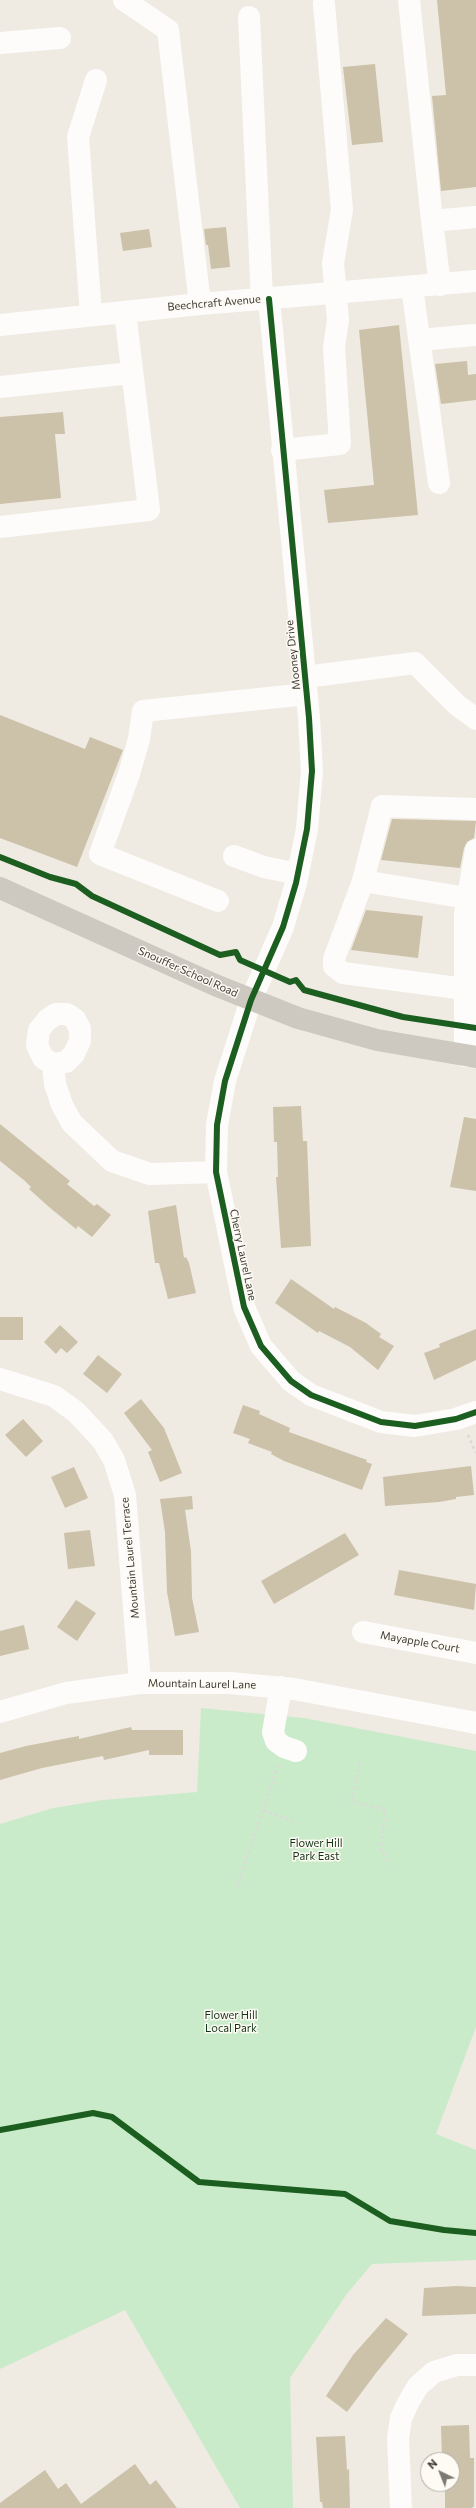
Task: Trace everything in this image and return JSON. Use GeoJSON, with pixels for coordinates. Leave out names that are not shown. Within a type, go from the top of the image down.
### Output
{"type":"FeatureCollection","features":[{"type":"Feature","properties":{"kind":"main road","name":"Snouffer School Road"},"geometry":{"type":"LineString","coordinates":[[0,888],[251,1000],[339,1031],[377,1040],[470,1056]]}},
{"type":"Feature","properties":{"kind":"street"},"geometry":{"type":"LineString","coordinates":[[124,0],[168,30],[200,304]]}},
{"type":"Feature","properties":{"kind":"street"},"geometry":{"type":"LineString","coordinates":[[408,0],[440,285]]}},
{"type":"Feature","properties":{"kind":"street"},"geometry":{"type":"LineString","coordinates":[[282,450],[340,444],[334,347],[338,320],[333,263],[342,210],[324,4]]}},
{"type":"Feature","properties":{"kind":"street","name":"Mooney Drive"},"geometry":{"type":"LineString","coordinates":[[249,17],[259,265],[266,299],[282,450],[306,686],[312,770],[307,829],[298,874],[283,926],[251,1000]]}},
{"type":"Feature","properties":{"kind":"street"},"geometry":{"type":"LineString","coordinates":[[0,43],[60,38]]}},
{"type":"Feature","properties":{"kind":"street"},"geometry":{"type":"LineString","coordinates":[[91,315],[78,137],[96,80]]}},
{"type":"Feature","properties":{"kind":"street"},"geometry":{"type":"LineString","coordinates":[[432,221],[476,217]]}},
{"type":"Feature","properties":{"kind":"street","name":"Beechcraft Avenue"},"geometry":{"type":"LineString","coordinates":[[0,325],[200,304],[476,281]]}},
{"type":"Feature","properties":{"kind":"street"},"geometry":{"type":"LineString","coordinates":[[412,287],[439,483]]}},
{"type":"Feature","properties":{"kind":"street"},"geometry":{"type":"LineString","coordinates":[[0,527],[149,510],[131,373],[125,312]]}},
{"type":"Feature","properties":{"kind":"street"},"geometry":{"type":"LineString","coordinates":[[420,340],[474,335]]}},
{"type":"Feature","properties":{"kind":"street"},"geometry":{"type":"LineString","coordinates":[[0,386],[131,373]]}},
{"type":"Feature","properties":{"kind":"street"},"geometry":{"type":"LineString","coordinates":[[218,901],[100,854],[129,774],[139,739],[143,711],[306,686],[415,663],[457,705],[476,719]]}},
{"type":"Feature","properties":{"kind":"street"},"geometry":{"type":"LineString","coordinates":[[465,988],[338,971],[334,966],[334,959],[363,881],[382,806],[476,809]]}},
{"type":"Feature","properties":{"kind":"street"},"geometry":{"type":"LineString","coordinates":[[470,1056],[465,988],[465,914],[476,850]]}},
{"type":"Feature","properties":{"kind":"street"},"geometry":{"type":"LineString","coordinates":[[234,856],[264,867],[298,874]]}},
{"type":"Feature","properties":{"kind":"street"},"geometry":{"type":"LineString","coordinates":[[363,881],[468,898]]}},
{"type":"Feature","properties":{"kind":"street","name":"Cherry Laurel Lane"},"geometry":{"type":"LineString","coordinates":[[251,1000],[225,1081],[217,1125],[216,1172],[244,1307],[261,1346],[291,1381],[311,1395],[381,1422],[416,1426],[456,1420],[476,1412]]}},
{"type":"Feature","properties":{"kind":"street"},"geometry":{"type":"LineString","coordinates":[[53,1064],[55,1084],[62,1106],[72,1123],[112,1161],[150,1174],[216,1172]]}},
{"type":"Feature","properties":{"kind":"street","name":"Mountain Laurel Terrace"},"geometry":{"type":"LineString","coordinates":[[0,1379],[54,1396],[76,1412],[103,1441],[114,1460],[125,1495],[140,1683]]}},
{"type":"Feature","properties":{"kind":"street","name":"Mayapple Court"},"geometry":{"type":"LineString","coordinates":[[363,1632],[476,1653]]}},
{"type":"Feature","properties":{"kind":"street","name":"Mountain Laurel Lane"},"geometry":{"type":"LineString","coordinates":[[0,1712],[66,1693],[140,1683],[230,1682],[281,1687],[476,1723]]}},
{"type":"Feature","properties":{"kind":"street"},"geometry":{"type":"LineString","coordinates":[[281,1687],[273,1732],[276,1740],[290,1749]]}},
{"type":"Feature","properties":{"kind":"street"},"geometry":{"type":"LineString","coordinates":[[401,2508],[398,2438],[401,2418],[408,2403],[418,2386],[434,2372],[457,2365],[476,2365]]}},
{"type":"Feature","properties":{"kind":"path"},"geometry":{"type":"LineString","coordinates":[[237,1887],[263,1810],[290,1749]]}},
{"type":"Feature","properties":{"kind":"path"},"geometry":{"type":"LineString","coordinates":[[360,1763],[351,1802],[385,1809],[381,1849],[389,1865]]}},
{"type":"Feature","properties":{"kind":"path"},"geometry":{"type":"LineString","coordinates":[[263,1810],[298,1824]]}},
{"type":"Feature","properties":{"kind":"green space","name":"Flower Hill Local Park"},"geometry":{"type":"Polygon","coordinates":[[[201,1708],[304,1718],[476,1751],[476,2027],[436,2134],[476,2150],[476,2260],[372,2264],[346,2295],[290,2378],[293,2508],[240,2508],[125,2310],[0,2369],[0,1824],[53,1808],[103,1800],[197,1792],[201,1708]]]}},
{"type":"Feature","properties":{"kind":"building"},"geometry":{"type":"Polygon","coordinates":[[[437,0],[476,0],[476,187],[441,191],[432,96],[446,95],[437,0]]]}},
{"type":"Feature","properties":{"kind":"building"},"geometry":{"type":"Polygon","coordinates":[[[375,64],[383,142],[352,145],[343,67],[375,64]]]}},
{"type":"Feature","properties":{"kind":"building"},"geometry":{"type":"Polygon","coordinates":[[[226,227],[230,267],[211,269],[204,229],[226,227]]]}},
{"type":"Feature","properties":{"kind":"building"},"geometry":{"type":"Polygon","coordinates":[[[149,229],[152,247],[123,251],[120,233],[149,229]]]}},
{"type":"Feature","properties":{"kind":"building"},"geometry":{"type":"Polygon","coordinates":[[[399,325],[418,515],[328,523],[324,490],[374,485],[359,330],[399,325]]]}},
{"type":"Feature","properties":{"kind":"building"},"geometry":{"type":"Polygon","coordinates":[[[467,361],[468,375],[476,374],[476,400],[441,404],[435,364],[467,361]]]}},
{"type":"Feature","properties":{"kind":"building"},"geometry":{"type":"Polygon","coordinates":[[[63,412],[65,434],[55,434],[61,498],[0,504],[0,417],[63,412]]]}},
{"type":"Feature","properties":{"kind":"building"},"geometry":{"type":"Polygon","coordinates":[[[0,715],[85,749],[90,737],[123,750],[77,867],[0,838],[0,715]]]}},
{"type":"Feature","properties":{"kind":"building"},"geometry":{"type":"Polygon","coordinates":[[[392,819],[476,821],[474,838],[467,842],[464,848],[460,868],[381,860],[392,819]]]}},
{"type":"Feature","properties":{"kind":"building"},"geometry":{"type":"Polygon","coordinates":[[[366,910],[423,916],[418,958],[351,950],[366,910]]]}},
{"type":"Feature","properties":{"kind":"building"},"geometry":{"type":"Polygon","coordinates":[[[301,1106],[303,1141],[307,1141],[311,1246],[281,1248],[276,1177],[278,1177],[277,1142],[274,1142],[273,1107],[301,1106]]]}},
{"type":"Feature","properties":{"kind":"building"},"geometry":{"type":"Polygon","coordinates":[[[464,1117],[476,1119],[476,1191],[450,1187],[464,1117]]]}},
{"type":"Feature","properties":{"kind":"building"},"geometry":{"type":"Polygon","coordinates":[[[0,1124],[70,1181],[67,1184],[94,1206],[97,1204],[111,1215],[92,1237],[78,1226],[76,1229],[49,1207],[29,1189],[31,1187],[25,1181],[0,1161],[0,1124]]]}},
{"type":"Feature","properties":{"kind":"building"},"geometry":{"type":"Polygon","coordinates":[[[176,1205],[184,1258],[186,1257],[189,1263],[196,1293],[168,1299],[159,1263],[155,1263],[148,1211],[176,1205]]]}},
{"type":"Feature","properties":{"kind":"building"},"geometry":{"type":"Polygon","coordinates":[[[291,1279],[334,1309],[335,1307],[366,1323],[381,1334],[379,1337],[394,1346],[378,1370],[350,1347],[319,1331],[318,1333],[275,1303],[291,1279]]]}},
{"type":"Feature","properties":{"kind":"building"},"geometry":{"type":"Polygon","coordinates":[[[0,1317],[23,1317],[23,1340],[0,1340],[0,1317]]]}},
{"type":"Feature","properties":{"kind":"building"},"geometry":{"type":"Polygon","coordinates":[[[60,1325],[78,1342],[67,1353],[61,1348],[56,1354],[44,1342],[60,1325]]]}},
{"type":"Feature","properties":{"kind":"building"},"geometry":{"type":"Polygon","coordinates":[[[476,1329],[476,1360],[434,1380],[424,1353],[440,1347],[439,1344],[476,1329]]]}},
{"type":"Feature","properties":{"kind":"building"},"geometry":{"type":"Polygon","coordinates":[[[98,1355],[122,1374],[107,1393],[83,1374],[98,1355]]]}},
{"type":"Feature","properties":{"kind":"building"},"geometry":{"type":"Polygon","coordinates":[[[141,1399],[164,1428],[182,1473],[160,1482],[148,1452],[152,1450],[124,1413],[141,1399]]]}},
{"type":"Feature","properties":{"kind":"building"},"geometry":{"type":"Polygon","coordinates":[[[243,1405],[260,1411],[259,1414],[290,1428],[289,1432],[367,1460],[366,1462],[372,1464],[362,1490],[284,1461],[271,1454],[272,1452],[248,1443],[250,1439],[233,1433],[243,1405]]]}},
{"type":"Feature","properties":{"kind":"building"},"geometry":{"type":"Polygon","coordinates":[[[23,1419],[43,1441],[26,1457],[5,1435],[23,1419]]]}},
{"type":"Feature","properties":{"kind":"building"},"geometry":{"type":"Polygon","coordinates":[[[471,1466],[474,1495],[456,1497],[456,1499],[439,1502],[385,1506],[383,1477],[471,1466]]]}},
{"type":"Feature","properties":{"kind":"building"},"geometry":{"type":"Polygon","coordinates":[[[74,1467],[88,1498],[65,1508],[51,1477],[74,1467]]]}},
{"type":"Feature","properties":{"kind":"building"},"geometry":{"type":"Polygon","coordinates":[[[192,1496],[193,1509],[185,1510],[191,1551],[192,1598],[199,1632],[175,1636],[167,1592],[165,1532],[160,1499],[192,1496]]]}},
{"type":"Feature","properties":{"kind":"building"},"geometry":{"type":"Polygon","coordinates":[[[90,1530],[95,1566],[68,1569],[64,1533],[90,1530]]]}},
{"type":"Feature","properties":{"kind":"building"},"geometry":{"type":"Polygon","coordinates":[[[345,1533],[359,1555],[274,1604],[261,1581],[345,1533]]]}},
{"type":"Feature","properties":{"kind":"building"},"geometry":{"type":"Polygon","coordinates":[[[399,1570],[476,1584],[474,1610],[394,1595],[399,1570]]]}},
{"type":"Feature","properties":{"kind":"building"},"geometry":{"type":"Polygon","coordinates":[[[76,1600],[96,1613],[77,1641],[57,1627],[76,1600]]]}},
{"type":"Feature","properties":{"kind":"building"},"geometry":{"type":"Polygon","coordinates":[[[24,1625],[29,1649],[0,1656],[0,1631],[24,1625]]]}},
{"type":"Feature","properties":{"kind":"building"},"geometry":{"type":"Polygon","coordinates":[[[131,1727],[132,1730],[183,1730],[183,1755],[149,1755],[149,1750],[104,1760],[103,1756],[42,1768],[0,1780],[0,1753],[26,1746],[79,1736],[79,1739],[131,1727]]]}},
{"type":"Feature","properties":{"kind":"building"},"geometry":{"type":"Polygon","coordinates":[[[457,2286],[476,2287],[476,2314],[422,2316],[424,2288],[457,2286]]]}},
{"type":"Feature","properties":{"kind":"building"},"geometry":{"type":"Polygon","coordinates":[[[386,2318],[408,2334],[347,2412],[326,2396],[353,2355],[386,2318]]]}},
{"type":"Feature","properties":{"kind":"building"},"geometry":{"type":"Polygon","coordinates":[[[469,2425],[470,2458],[474,2458],[474,2506],[472,2508],[445,2508],[445,2492],[460,2492],[460,2452],[442,2452],[441,2426],[469,2425]]]}},
{"type":"Feature","properties":{"kind":"building"},"geometry":{"type":"Polygon","coordinates":[[[345,2436],[347,2470],[349,2469],[350,2508],[323,2508],[322,2502],[320,2502],[316,2437],[345,2436]]]}},
{"type":"Feature","properties":{"kind":"building"},"geometry":{"type":"Polygon","coordinates":[[[135,2464],[150,2485],[156,2480],[177,2508],[0,2508],[0,2503],[45,2470],[58,2489],[66,2483],[81,2504],[135,2464]]]}},
{"type":"Feature","properties":{"kind":"cycle path"},"geometry":{"type":"LineString","coordinates":[[269,299],[309,718],[312,771],[307,829],[296,883],[283,927],[251,1000],[225,1081],[217,1125],[216,1172],[244,1307],[261,1346],[291,1381],[311,1395],[381,1422],[415,1426],[456,1419],[476,1412]]}},
{"type":"Feature","properties":{"kind":"cycle path"},"geometry":{"type":"LineString","coordinates":[[0,857],[50,877],[76,884],[92,896],[220,955],[236,952],[240,960],[290,982],[296,980],[304,990],[403,1017],[476,1028]]}},
{"type":"Feature","properties":{"kind":"cycle path"},"geometry":{"type":"LineString","coordinates":[[0,2130],[93,2113],[112,2117],[199,2182],[345,2194],[390,2221],[444,2230],[476,2233]]}},
{"type":"Feature","properties":{"kind":"park label","name":"Flower Hill Park East"},"geometry":{"type":"Point","coordinates":[316,1849]}}]}
